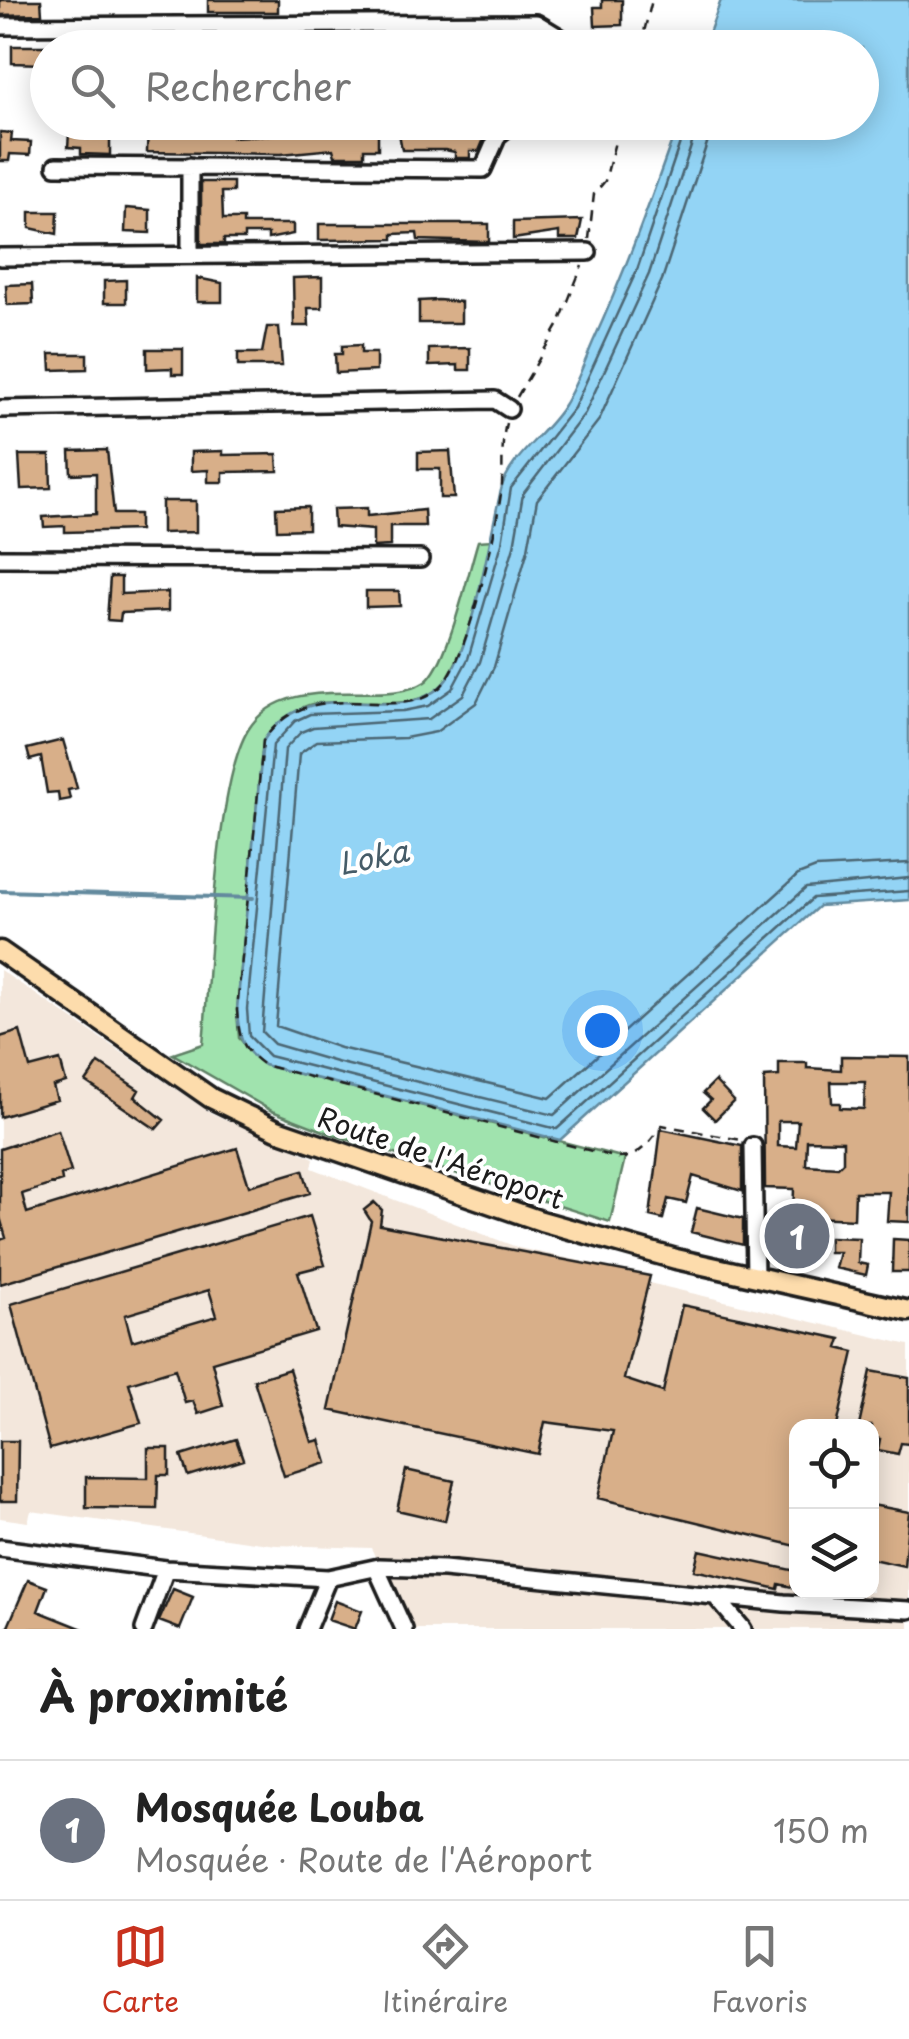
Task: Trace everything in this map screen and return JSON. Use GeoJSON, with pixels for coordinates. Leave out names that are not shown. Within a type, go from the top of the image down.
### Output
{"type":"FeatureCollection","features":[{"type":"Feature","properties":{"kind":"main road","name":"Route de l'Aéroport"},"geometry":{"type":"LineString","coordinates":[[0,951],[211,1098],[278,1130],[541,1222],[909,1310]]}},
{"type":"Feature","properties":{"kind":"street"},"geometry":{"type":"LineString","coordinates":[[0,26],[536,23],[547,30]]}},
{"type":"Feature","properties":{"kind":"street"},"geometry":{"type":"LineString","coordinates":[[56,166],[483,169],[496,140]]}},
{"type":"Feature","properties":{"kind":"street"},"geometry":{"type":"LineString","coordinates":[[190,166],[190,255]]}},
{"type":"Feature","properties":{"kind":"street"},"geometry":{"type":"LineString","coordinates":[[0,257],[588,252]]}},
{"type":"Feature","properties":{"kind":"street"},"geometry":{"type":"LineString","coordinates":[[0,409],[494,400],[510,408]]}},
{"type":"Feature","properties":{"kind":"street"},"geometry":{"type":"LineString","coordinates":[[0,558],[420,560]]}},
{"type":"Feature","properties":{"kind":"street"},"geometry":{"type":"LineString","coordinates":[[752,1146],[755,1276]]}},
{"type":"Feature","properties":{"kind":"street"},"geometry":{"type":"LineString","coordinates":[[0,1548],[166,1569],[328,1578],[379,1567],[444,1569],[715,1596],[909,1610]]}},
{"type":"Feature","properties":{"kind":"street"},"geometry":{"type":"LineString","coordinates":[[144,1629],[166,1569]]}},
{"type":"Feature","properties":{"kind":"street"},"geometry":{"type":"LineString","coordinates":[[379,1574],[404,1629]]}},
{"type":"Feature","properties":{"kind":"street"},"geometry":{"type":"LineString","coordinates":[[307,1629],[328,1578]]}},
{"type":"Feature","properties":{"kind":"street"},"geometry":{"type":"LineString","coordinates":[[715,1596],[743,1629]]}},
{"type":"Feature","properties":{"kind":"path"},"geometry":{"type":"LineString","coordinates":[[644,30],[652,0]]}},
{"type":"Feature","properties":{"kind":"path"},"geometry":{"type":"LineString","coordinates":[[616,140],[606,181],[594,194],[588,252],[558,326],[510,408],[500,449],[502,484],[492,540],[458,656],[443,684],[424,697],[401,701],[308,704],[290,712],[263,741],[237,1010],[240,1038],[247,1053],[264,1065],[618,1158],[628,1158],[650,1143],[662,1126],[739,1139],[752,1146]]}},
{"type":"Feature","properties":{"kind":"shaded area"},"geometry":{"type":"Polygon","coordinates":[[[0,970],[211,1113],[314,1158],[312,1168],[519,1248],[650,1276],[649,1283],[909,1345],[909,1629],[410,1629],[371,1548],[276,1545],[31,1511],[28,1522],[0,1518],[0,970]]]}},
{"type":"Feature","properties":{"kind":"green space"},"geometry":{"type":"Polygon","coordinates":[[[492,540],[462,648],[446,680],[434,692],[402,702],[312,704],[293,714],[263,741],[237,1010],[239,1038],[264,1065],[625,1158],[610,1222],[334,1135],[272,1111],[173,1054],[203,1044],[221,834],[237,756],[248,730],[265,711],[286,700],[310,695],[407,690],[425,682],[450,638],[478,541],[492,540]]]}},
{"type":"Feature","properties":{"kind":"water"},"geometry":{"type":"Polygon","coordinates":[[[721,0],[909,0],[909,900],[819,906],[560,1140],[264,1065],[243,1042],[237,1010],[263,741],[283,719],[305,707],[401,703],[423,698],[442,685],[453,670],[479,593],[505,479],[557,415],[572,390],[628,261],[672,140],[879,140],[879,30],[710,30],[721,0]]]}},
{"type":"Feature","properties":{"kind":"building"},"geometry":{"type":"Polygon","coordinates":[[[0,0],[41,0],[42,14],[0,15],[0,0]]]}},
{"type":"Feature","properties":{"kind":"building"},"geometry":{"type":"Polygon","coordinates":[[[208,0],[278,0],[278,12],[208,12],[208,0]]]}},
{"type":"Feature","properties":{"kind":"building"},"geometry":{"type":"Polygon","coordinates":[[[602,0],[622,0],[622,25],[595,26],[594,7],[602,7],[602,0]]]}},
{"type":"Feature","properties":{"kind":"building"},"geometry":{"type":"Polygon","coordinates":[[[12,46],[30,46],[30,64],[12,63],[12,46]]]}},
{"type":"Feature","properties":{"kind":"building"},"geometry":{"type":"Polygon","coordinates":[[[0,132],[12,133],[11,141],[31,142],[30,155],[10,154],[9,161],[0,161],[0,132]]]}},
{"type":"Feature","properties":{"kind":"building"},"geometry":{"type":"Polygon","coordinates":[[[68,140],[110,140],[110,155],[81,154],[81,148],[68,147],[68,140]]]}},
{"type":"Feature","properties":{"kind":"building"},"geometry":{"type":"Polygon","coordinates":[[[147,140],[378,140],[378,149],[364,149],[364,156],[335,156],[333,149],[281,154],[147,152],[147,140]]]}},
{"type":"Feature","properties":{"kind":"building"},"geometry":{"type":"Polygon","coordinates":[[[400,140],[484,140],[479,151],[470,151],[470,158],[455,158],[455,152],[445,150],[402,150],[400,140]]]}},
{"type":"Feature","properties":{"kind":"building"},"geometry":{"type":"Polygon","coordinates":[[[201,182],[233,182],[233,192],[222,192],[223,219],[243,219],[243,224],[293,224],[293,234],[268,239],[268,234],[244,234],[244,239],[224,239],[224,244],[201,244],[201,182]]]}},
{"type":"Feature","properties":{"kind":"building"},"geometry":{"type":"Polygon","coordinates":[[[126,208],[150,210],[150,233],[125,232],[126,208]]]}},
{"type":"Feature","properties":{"kind":"building"},"geometry":{"type":"Polygon","coordinates":[[[30,212],[58,212],[57,234],[30,228],[30,212]]]}},
{"type":"Feature","properties":{"kind":"building"},"geometry":{"type":"Polygon","coordinates":[[[582,220],[578,239],[559,239],[559,232],[513,239],[513,222],[582,220]]]}},
{"type":"Feature","properties":{"kind":"building"},"geometry":{"type":"Polygon","coordinates":[[[319,224],[489,224],[489,242],[418,240],[417,233],[393,234],[393,239],[319,240],[319,224]]]}},
{"type":"Feature","properties":{"kind":"building"},"geometry":{"type":"Polygon","coordinates":[[[322,277],[322,308],[308,308],[309,326],[294,326],[293,278],[322,277]]]}},
{"type":"Feature","properties":{"kind":"building"},"geometry":{"type":"Polygon","coordinates":[[[197,278],[222,283],[222,302],[197,302],[197,278]]]}},
{"type":"Feature","properties":{"kind":"building"},"geometry":{"type":"Polygon","coordinates":[[[126,280],[126,303],[104,303],[104,281],[126,280]]]}},
{"type":"Feature","properties":{"kind":"building"},"geometry":{"type":"Polygon","coordinates":[[[32,284],[33,304],[7,305],[6,285],[32,284]]]}},
{"type":"Feature","properties":{"kind":"building"},"geometry":{"type":"Polygon","coordinates":[[[419,301],[461,302],[461,323],[419,323],[419,301]]]}},
{"type":"Feature","properties":{"kind":"building"},"geometry":{"type":"Polygon","coordinates":[[[267,327],[279,327],[282,366],[238,366],[238,353],[262,353],[267,327]]]}},
{"type":"Feature","properties":{"kind":"building"},"geometry":{"type":"Polygon","coordinates":[[[361,345],[361,353],[376,353],[376,371],[336,373],[335,354],[342,354],[342,346],[361,345]]]}},
{"type":"Feature","properties":{"kind":"building"},"geometry":{"type":"Polygon","coordinates":[[[470,348],[470,370],[458,370],[458,365],[429,366],[429,349],[470,348]]]}},
{"type":"Feature","properties":{"kind":"building"},"geometry":{"type":"Polygon","coordinates":[[[147,349],[183,349],[183,374],[172,374],[172,368],[147,369],[147,349]]]}},
{"type":"Feature","properties":{"kind":"building"},"geometry":{"type":"Polygon","coordinates":[[[50,354],[87,354],[87,369],[51,370],[50,354]]]}},
{"type":"Feature","properties":{"kind":"building"},"geometry":{"type":"Polygon","coordinates":[[[107,450],[114,514],[139,514],[139,530],[65,532],[65,526],[44,527],[43,517],[96,514],[96,473],[71,474],[70,451],[107,450]]]}},
{"type":"Feature","properties":{"kind":"building"},"geometry":{"type":"Polygon","coordinates":[[[223,451],[223,455],[277,454],[278,471],[223,472],[223,482],[208,482],[208,470],[191,471],[191,452],[223,451]]]}},
{"type":"Feature","properties":{"kind":"building"},"geometry":{"type":"Polygon","coordinates":[[[450,451],[454,498],[440,498],[440,469],[418,469],[418,452],[450,451]]]}},
{"type":"Feature","properties":{"kind":"building"},"geometry":{"type":"Polygon","coordinates":[[[19,455],[50,455],[51,488],[21,489],[19,455]]]}},
{"type":"Feature","properties":{"kind":"building"},"geometry":{"type":"Polygon","coordinates":[[[162,501],[196,501],[196,532],[162,533],[162,501]]]}},
{"type":"Feature","properties":{"kind":"building"},"geometry":{"type":"Polygon","coordinates":[[[308,507],[308,529],[277,530],[276,508],[308,507]]]}},
{"type":"Feature","properties":{"kind":"building"},"geometry":{"type":"Polygon","coordinates":[[[367,508],[367,516],[424,510],[425,526],[390,526],[390,546],[373,547],[373,530],[334,527],[333,509],[367,508]]]}},
{"type":"Feature","properties":{"kind":"building"},"geometry":{"type":"Polygon","coordinates":[[[110,577],[121,577],[121,594],[168,592],[168,611],[121,613],[120,621],[107,620],[110,577]]]}},
{"type":"Feature","properties":{"kind":"building"},"geometry":{"type":"Polygon","coordinates":[[[366,591],[399,591],[400,606],[366,607],[366,591]]]}},
{"type":"Feature","properties":{"kind":"building"},"geometry":{"type":"Polygon","coordinates":[[[63,740],[77,788],[68,790],[70,799],[59,801],[58,792],[47,793],[41,757],[30,760],[27,749],[63,740]]]}},
{"type":"Feature","properties":{"kind":"building"},"geometry":{"type":"Polygon","coordinates":[[[20,1031],[30,1068],[60,1060],[66,1082],[53,1086],[57,1100],[0,1117],[0,1037],[20,1031]]]}},
{"type":"Feature","properties":{"kind":"building"},"geometry":{"type":"Polygon","coordinates":[[[841,1056],[909,1057],[909,1222],[887,1221],[889,1192],[855,1192],[854,1219],[793,1216],[794,1189],[765,1188],[764,1077],[779,1076],[779,1063],[807,1063],[807,1068],[841,1070],[841,1056]],[[831,1082],[832,1103],[840,1103],[840,1108],[864,1109],[865,1082],[831,1082]],[[778,1121],[778,1146],[796,1147],[798,1121],[778,1121]],[[807,1140],[806,1165],[838,1167],[843,1162],[843,1141],[807,1140]]]}},
{"type":"Feature","properties":{"kind":"building"},"geometry":{"type":"Polygon","coordinates":[[[99,1063],[139,1090],[135,1097],[164,1120],[156,1129],[86,1082],[99,1063]]]}},
{"type":"Feature","properties":{"kind":"building"},"geometry":{"type":"Polygon","coordinates":[[[715,1081],[734,1101],[715,1120],[703,1108],[711,1100],[703,1093],[715,1081]]]}},
{"type":"Feature","properties":{"kind":"building"},"geometry":{"type":"Polygon","coordinates":[[[661,1129],[742,1146],[742,1191],[693,1176],[686,1203],[668,1199],[663,1219],[650,1216],[661,1129]]]}},
{"type":"Feature","properties":{"kind":"building"},"geometry":{"type":"Polygon","coordinates":[[[58,1130],[71,1172],[61,1175],[62,1181],[22,1194],[27,1213],[237,1148],[249,1186],[303,1170],[310,1193],[0,1284],[0,1240],[6,1238],[0,1217],[0,1149],[58,1130]]]}},
{"type":"Feature","properties":{"kind":"building"},"geometry":{"type":"Polygon","coordinates":[[[374,1202],[382,1210],[380,1225],[650,1276],[624,1379],[663,1392],[682,1305],[841,1339],[838,1348],[854,1352],[839,1419],[789,1419],[789,1544],[598,1498],[613,1431],[545,1422],[538,1454],[329,1410],[371,1221],[364,1210],[374,1202]]]}},
{"type":"Feature","properties":{"kind":"building"},"geometry":{"type":"Polygon","coordinates":[[[697,1208],[743,1219],[743,1245],[691,1232],[697,1208]]]}},
{"type":"Feature","properties":{"kind":"building"},"geometry":{"type":"Polygon","coordinates":[[[310,1216],[325,1265],[298,1272],[316,1331],[212,1362],[223,1406],[198,1414],[193,1401],[185,1403],[175,1369],[129,1383],[141,1423],[50,1449],[11,1304],[310,1216]],[[209,1290],[125,1315],[132,1341],[217,1316],[209,1290]]]}},
{"type":"Feature","properties":{"kind":"building"},"geometry":{"type":"Polygon","coordinates":[[[829,1237],[859,1238],[858,1263],[868,1265],[866,1275],[835,1268],[839,1252],[829,1252],[829,1237]]]}},
{"type":"Feature","properties":{"kind":"building"},"geometry":{"type":"Polygon","coordinates":[[[893,1239],[909,1240],[909,1272],[892,1272],[893,1239]]]}},
{"type":"Feature","properties":{"kind":"building"},"geometry":{"type":"Polygon","coordinates":[[[289,1369],[312,1442],[320,1440],[327,1463],[284,1476],[254,1380],[289,1369]]]}},
{"type":"Feature","properties":{"kind":"building"},"geometry":{"type":"Polygon","coordinates":[[[871,1371],[909,1378],[909,1444],[901,1443],[898,1454],[879,1450],[879,1419],[861,1419],[871,1371]]]}},
{"type":"Feature","properties":{"kind":"building"},"geometry":{"type":"Polygon","coordinates":[[[236,1439],[243,1459],[188,1476],[181,1456],[236,1439]]]}},
{"type":"Feature","properties":{"kind":"building"},"geometry":{"type":"Polygon","coordinates":[[[0,1441],[18,1441],[17,1501],[0,1501],[0,1441]]]}},
{"type":"Feature","properties":{"kind":"building"},"geometry":{"type":"Polygon","coordinates":[[[148,1448],[169,1448],[169,1475],[158,1475],[157,1509],[86,1508],[86,1477],[148,1478],[148,1448]]]}},
{"type":"Feature","properties":{"kind":"building"},"geometry":{"type":"Polygon","coordinates":[[[406,1470],[454,1481],[445,1521],[397,1510],[406,1470]]]}},
{"type":"Feature","properties":{"kind":"building"},"geometry":{"type":"Polygon","coordinates":[[[879,1506],[909,1512],[904,1566],[879,1561],[879,1506]]]}},
{"type":"Feature","properties":{"kind":"building"},"geometry":{"type":"Polygon","coordinates":[[[699,1550],[789,1569],[789,1586],[779,1584],[778,1589],[694,1570],[699,1550]]]}},
{"type":"Feature","properties":{"kind":"building"},"geometry":{"type":"Polygon","coordinates":[[[28,1580],[47,1587],[38,1611],[83,1629],[7,1629],[28,1580]]]}},
{"type":"Feature","properties":{"kind":"building"},"geometry":{"type":"Polygon","coordinates":[[[173,1589],[193,1597],[180,1629],[159,1621],[173,1589]]]}},
{"type":"Feature","properties":{"kind":"building"},"geometry":{"type":"Polygon","coordinates":[[[335,1601],[362,1611],[355,1629],[328,1620],[335,1601]]]}},
{"type":"Feature","properties":{"kind":"waterway","name":"Loka"},"geometry":{"type":"LineString","coordinates":[[0,891],[253,898]]}},
{"type":"Feature","properties":{"kind":"place","name":"Mosquée Louba"},"geometry":{"type":"Point","coordinates":[797,1236]}}]}
